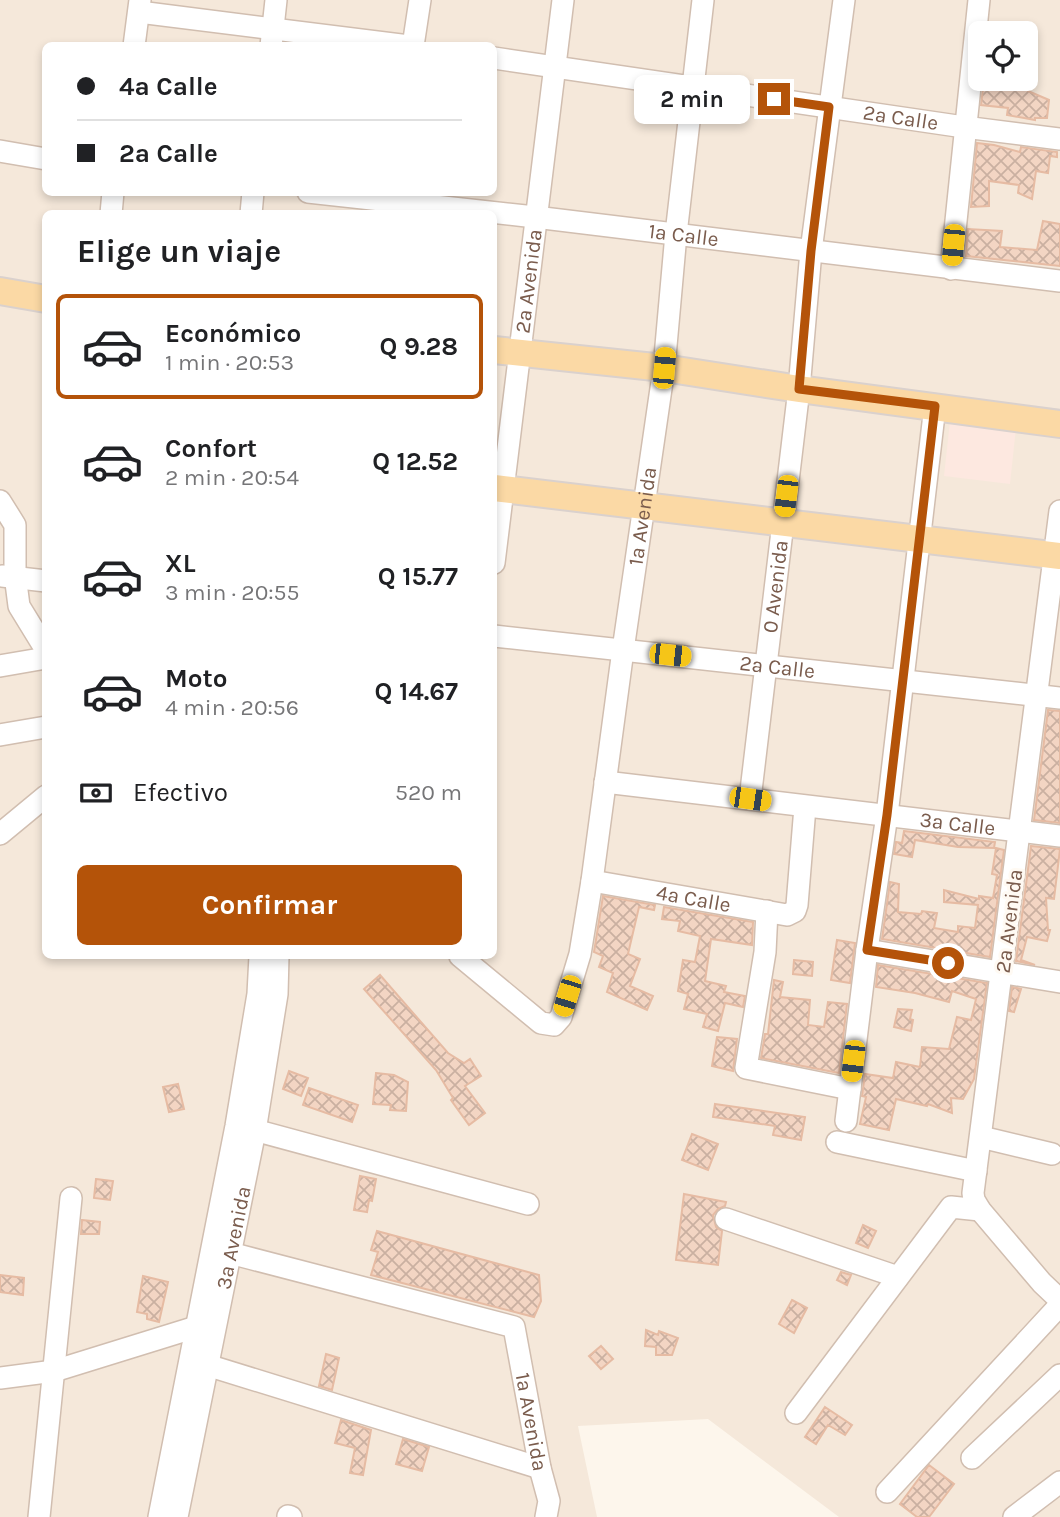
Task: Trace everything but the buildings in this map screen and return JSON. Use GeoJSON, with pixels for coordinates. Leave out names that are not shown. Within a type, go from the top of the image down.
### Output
{"type":"FeatureCollection","features":[{"type":"Feature","properties":{"kind":"main road"},"geometry":{"type":"LineString","coordinates":[[0,292],[42,298]]}},
{"type":"Feature","properties":{"kind":"main road"},"geometry":{"type":"LineString","coordinates":[[506,352],[664,368],[1060,424]]}},
{"type":"Feature","properties":{"kind":"main road"},"geometry":{"type":"LineString","coordinates":[[498,489],[1057,556]]}},
{"type":"Feature","properties":{"kind":"street"},"geometry":{"type":"LineString","coordinates":[[272,37],[276,0]]}},
{"type":"Feature","properties":{"kind":"street"},"geometry":{"type":"LineString","coordinates":[[412,42],[419,0]]}},
{"type":"Feature","properties":{"kind":"street","name":"2a Avenida"},"geometry":{"type":"LineString","coordinates":[[497,508],[506,352],[535,217],[563,0]]}},
{"type":"Feature","properties":{"kind":"street","name":"1a Avenida"},"geometry":{"type":"LineString","coordinates":[[464,959],[541,1023],[554,1025],[561,1017],[580,954],[592,881],[664,368],[676,234],[704,0]]}},
{"type":"Feature","properties":{"kind":"street","name":"0 Avenida"},"geometry":{"type":"LineString","coordinates":[[750,799],[799,389],[811,251],[844,0]]}},
{"type":"Feature","properties":{"kind":"street"},"geometry":{"type":"LineString","coordinates":[[951,269],[979,0]]}},
{"type":"Feature","properties":{"kind":"street"},"geometry":{"type":"LineString","coordinates":[[134,42],[139,6],[272,37],[349,42]]}},
{"type":"Feature","properties":{"kind":"street","name":"2a Calle"},"geometry":{"type":"LineString","coordinates":[[497,58],[1060,139]]}},
{"type":"Feature","properties":{"kind":"street"},"geometry":{"type":"LineString","coordinates":[[0,151],[42,158]]}},
{"type":"Feature","properties":{"kind":"street","name":"1a Calle"},"geometry":{"type":"LineString","coordinates":[[339,196],[464,210]]}},
{"type":"Feature","properties":{"kind":"street","name":"1a Calle"},"geometry":{"type":"LineString","coordinates":[[497,213],[1060,281]]}},
{"type":"Feature","properties":{"kind":"street"},"geometry":{"type":"LineString","coordinates":[[846,1121],[887,815],[935,406]]}},
{"type":"Feature","properties":{"kind":"street"},"geometry":{"type":"LineString","coordinates":[[0,501],[15,525],[8,576],[19,606],[42,644]]}},
{"type":"Feature","properties":{"kind":"street","name":"2a Avenida"},"geometry":{"type":"LineString","coordinates":[[980,1210],[973,1193],[1057,556],[1060,511]]}},
{"type":"Feature","properties":{"kind":"street"},"geometry":{"type":"LineString","coordinates":[[8,576],[42,580]]}},
{"type":"Feature","properties":{"kind":"street","name":"2a Calle"},"geometry":{"type":"LineString","coordinates":[[497,636],[1060,698]]}},
{"type":"Feature","properties":{"kind":"street"},"geometry":{"type":"LineString","coordinates":[[0,666],[42,659]]}},
{"type":"Feature","properties":{"kind":"street"},"geometry":{"type":"LineString","coordinates":[[0,735],[42,728]]}},
{"type":"Feature","properties":{"kind":"street","name":"3a Calle"},"geometry":{"type":"LineString","coordinates":[[605,782],[1060,836]]}},
{"type":"Feature","properties":{"kind":"street"},"geometry":{"type":"LineString","coordinates":[[0,834],[42,799]]}},
{"type":"Feature","properties":{"kind":"street","name":"4a Calle"},"geometry":{"type":"LineString","coordinates":[[592,881],[787,915],[795,911],[805,807]]}},
{"type":"Feature","properties":{"kind":"street"},"geometry":{"type":"LineString","coordinates":[[766,911],[765,952],[746,1068],[850,1089]]}},
{"type":"Feature","properties":{"kind":"street"},"geometry":{"type":"LineString","coordinates":[[867,950],[1060,982]]}},
{"type":"Feature","properties":{"kind":"street","name":"3a Avenida"},"geometry":{"type":"LineString","coordinates":[[159,1517],[198,1362],[230,1253],[246,1128],[260,959]]}},
{"type":"Feature","properties":{"kind":"street","name":"3a Avenida"},"geometry":{"type":"LineString","coordinates":[[177,1517],[198,1362],[196,1327],[278,994],[278,959]]}},
{"type":"Feature","properties":{"kind":"street"},"geometry":{"type":"LineString","coordinates":[[246,1128],[528,1204]]}},
{"type":"Feature","properties":{"kind":"street"},"geometry":{"type":"LineString","coordinates":[[981,1137],[1052,1154]]}},
{"type":"Feature","properties":{"kind":"street"},"geometry":{"type":"LineString","coordinates":[[837,1142],[976,1171]]}},
{"type":"Feature","properties":{"kind":"street"},"geometry":{"type":"LineString","coordinates":[[39,1517],[71,1198]]}},
{"type":"Feature","properties":{"kind":"street"},"geometry":{"type":"LineString","coordinates":[[796,1413],[951,1207],[980,1210],[1060,1302],[887,1492]]}},
{"type":"Feature","properties":{"kind":"street"},"geometry":{"type":"LineString","coordinates":[[726,1219],[898,1277]]}},
{"type":"Feature","properties":{"kind":"street","name":"1a Avenida"},"geometry":{"type":"LineString","coordinates":[[230,1253],[514,1327],[540,1468],[549,1501],[546,1517]]}},
{"type":"Feature","properties":{"kind":"street"},"geometry":{"type":"LineString","coordinates":[[0,1378],[54,1371],[196,1327]]}},
{"type":"Feature","properties":{"kind":"street"},"geometry":{"type":"LineString","coordinates":[[198,1362],[540,1468]]}},
{"type":"Feature","properties":{"kind":"street"},"geometry":{"type":"LineString","coordinates":[[972,1458],[1060,1375]]}},
{"type":"Feature","properties":{"kind":"street"},"geometry":{"type":"LineString","coordinates":[[1014,1517],[1060,1482]]}},
{"type":"Feature","properties":{"kind":"shaded area"},"geometry":{"type":"Polygon","coordinates":[[[0,0],[1060,0],[1060,1517],[839,1517],[708,1419],[578,1426],[597,1517],[0,1517],[0,0]]]}},
{"type":"Feature","properties":{"kind":"shaded area"},"geometry":{"type":"Polygon","coordinates":[[[950,421],[1016,428],[1010,484],[944,476],[950,421]]]}},
{"type":"Feature","properties":{"kind":"route"},"geometry":{"type":"LineString","coordinates":[[774,99],[829,107],[811,251],[799,389],[935,406],[887,815],[867,950],[948,963]]}}]}
